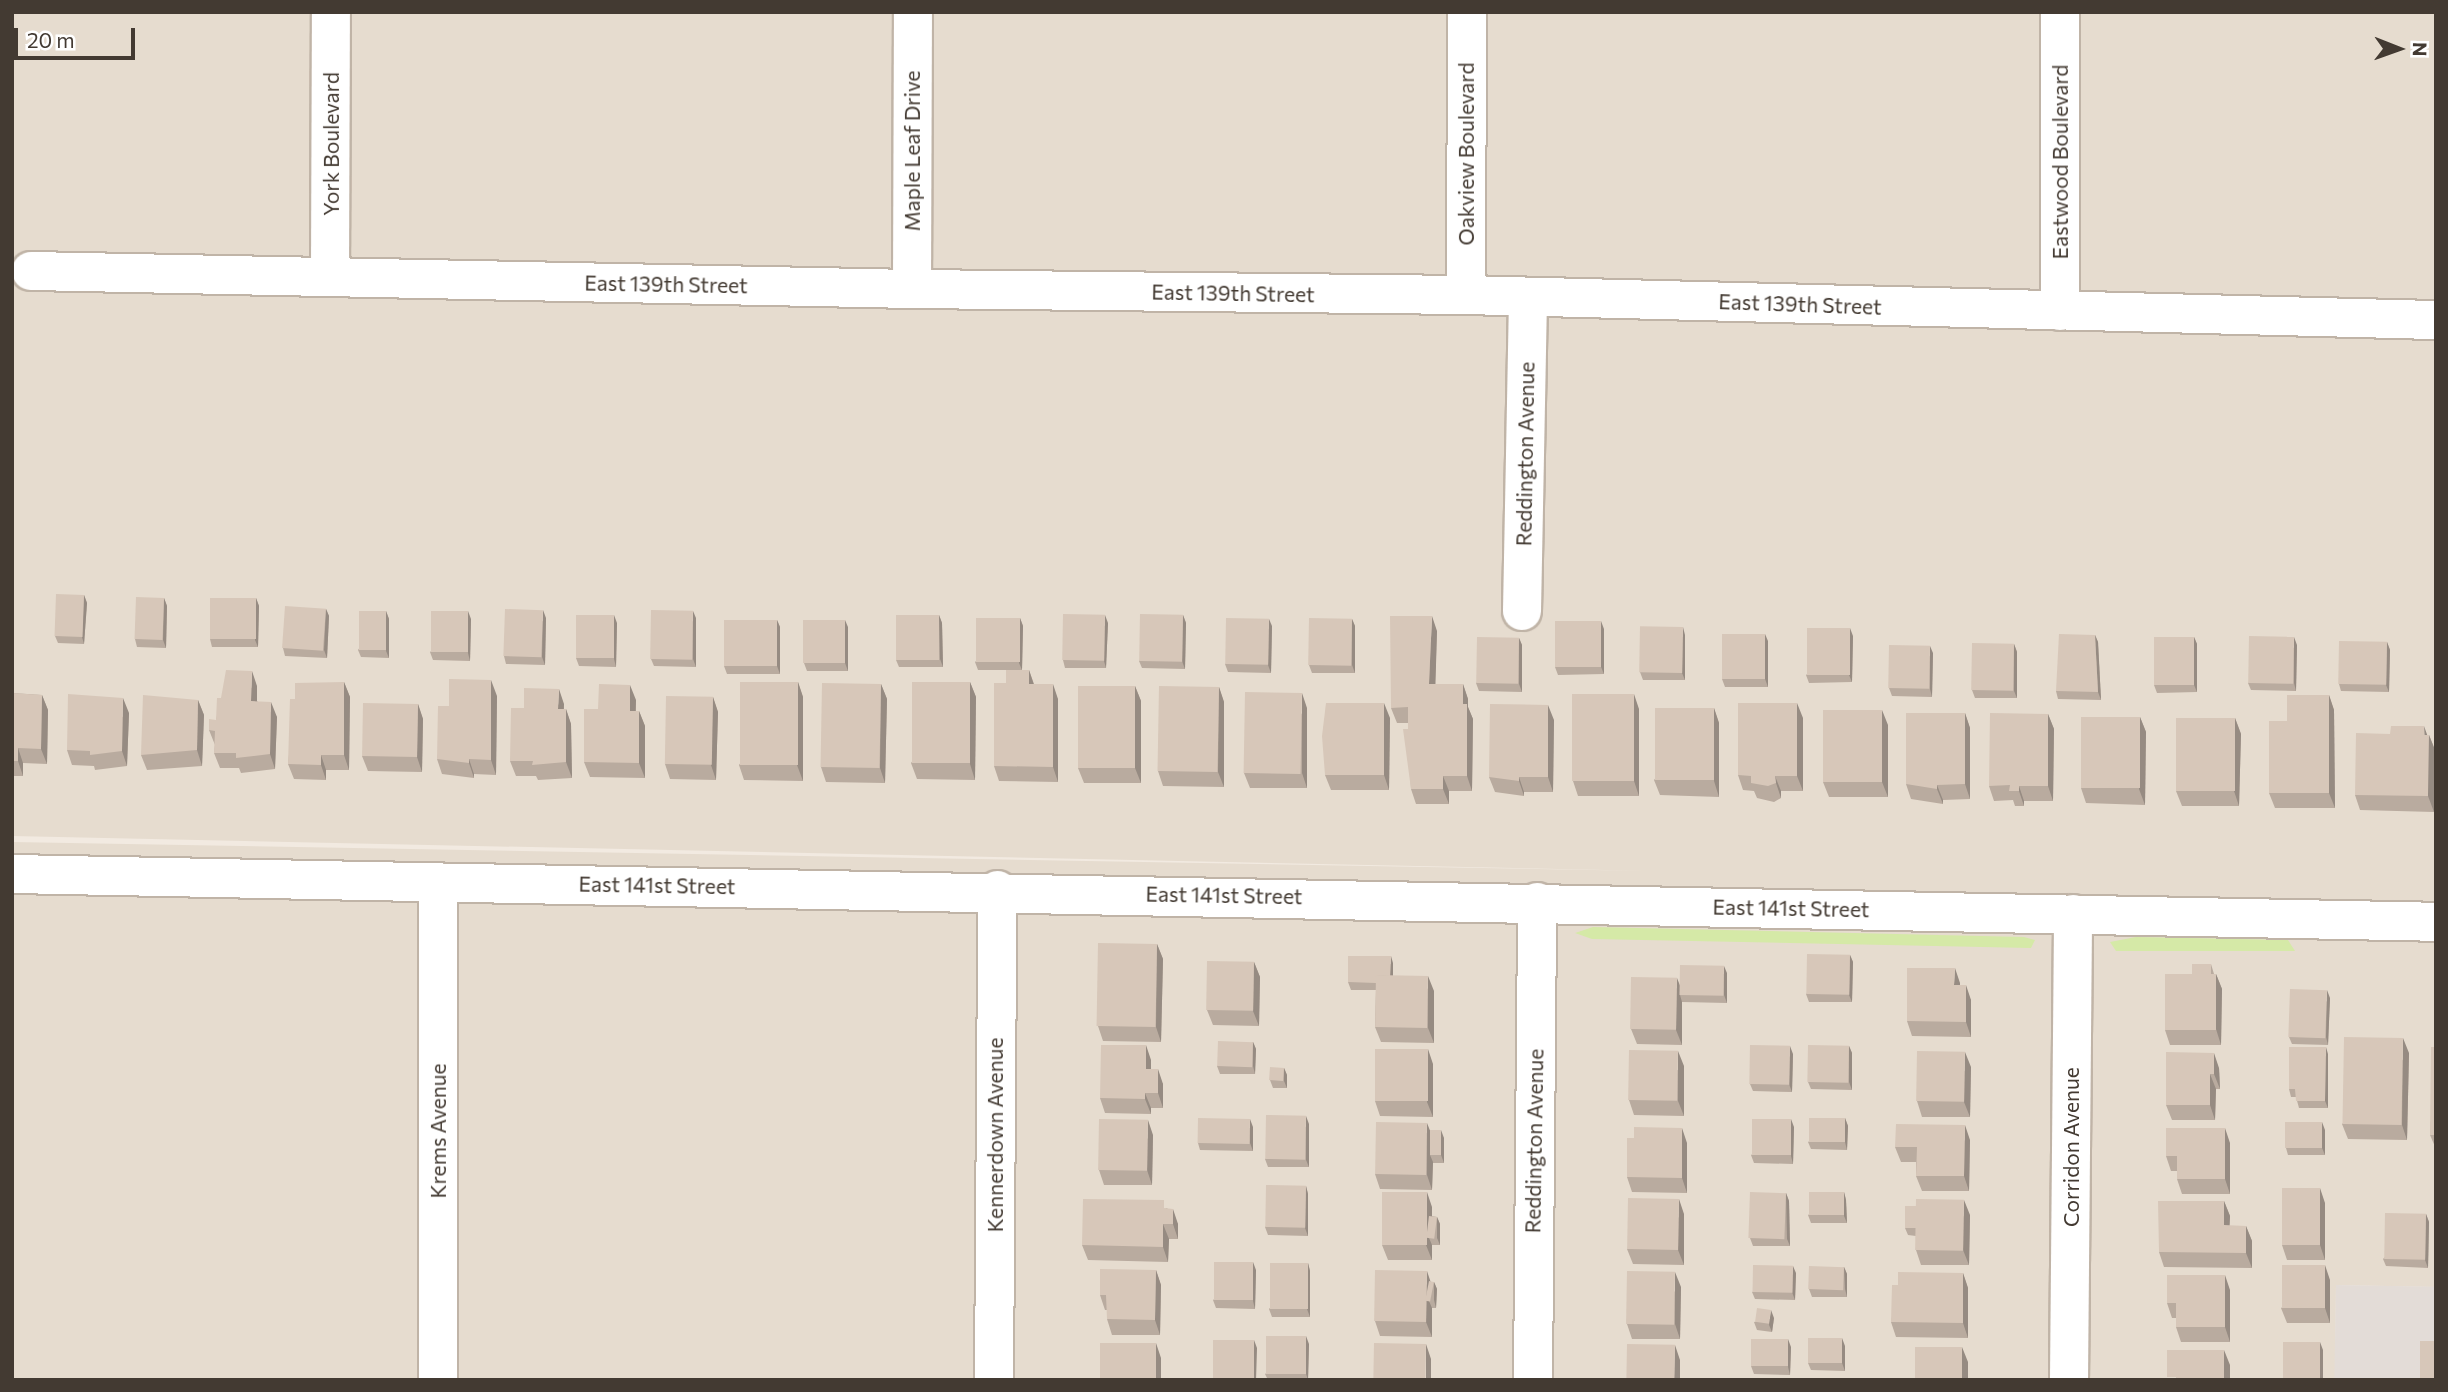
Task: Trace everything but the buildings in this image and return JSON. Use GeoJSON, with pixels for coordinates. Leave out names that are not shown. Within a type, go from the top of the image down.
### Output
{"type":"FeatureCollection","features":[{"type":"Feature","properties":{"kind":"street","name":"York Boulevard"},"geometry":{"type":"LineString","coordinates":[[330,276],[331,12]]}},
{"type":"Feature","properties":{"kind":"street","name":"Maple Leaf Drive"},"geometry":{"type":"LineString","coordinates":[[912,289],[913,12]]}},
{"type":"Feature","properties":{"kind":"street","name":"Oakview Boulevard"},"geometry":{"type":"LineString","coordinates":[[1466,295],[1467,12]]}},
{"type":"Feature","properties":{"kind":"street","name":"Eastwood Boulevard"},"geometry":{"type":"LineString","coordinates":[[2060,12],[2060,312]]}},
{"type":"Feature","properties":{"kind":"street","name":"East 139th Street"},"geometry":{"type":"LineString","coordinates":[[31,271],[912,289],[1466,295],[2436,320]]}},
{"type":"Feature","properties":{"kind":"street","name":"Reddington Avenue"},"geometry":{"type":"LineString","coordinates":[[1522,611],[1528,297]]}},
{"type":"Feature","properties":{"kind":"street","name":"East 141st Street"},"geometry":{"type":"LineString","coordinates":[[12,874],[997,890],[2436,922]]}},
{"type":"Feature","properties":{"kind":"street","name":"Krems Avenue"},"geometry":{"type":"LineString","coordinates":[[438,882],[438,1380]]}},
{"type":"Feature","properties":{"kind":"street","name":"Kennerdown Avenue"},"geometry":{"type":"LineString","coordinates":[[994,1380],[997,890]]}},
{"type":"Feature","properties":{"kind":"street","name":"Reddington Avenue"},"geometry":{"type":"LineString","coordinates":[[1533,1380],[1537,902]]}},
{"type":"Feature","properties":{"kind":"street","name":"Corridon Avenue"},"geometry":{"type":"LineString","coordinates":[[2070,1380],[2073,914]]}},
{"type":"Feature","properties":{"kind":"shaded area"},"geometry":{"type":"Polygon","coordinates":[[[12,12],[2436,12],[2436,1287],[2336,1285],[2335,1380],[12,1380],[12,842],[1650,871],[12,836],[12,12]]]}},
{"type":"Feature","properties":{"kind":"shaded area"},"geometry":{"type":"Polygon","coordinates":[[[2336,1285],[2436,1287],[2434,1380],[2334,1380],[2336,1285]]]}},
{"type":"Feature","properties":{"kind":"green space"},"geometry":{"type":"Polygon","coordinates":[[[1593,927],[2024,937],[2035,940],[2031,948],[1592,939],[1575,933],[1593,927]]]}},
{"type":"Feature","properties":{"kind":"green space"},"geometry":{"type":"Polygon","coordinates":[[[2136,937],[2288,940],[2295,951],[2116,951],[2110,942],[2136,937]]]}}]}
